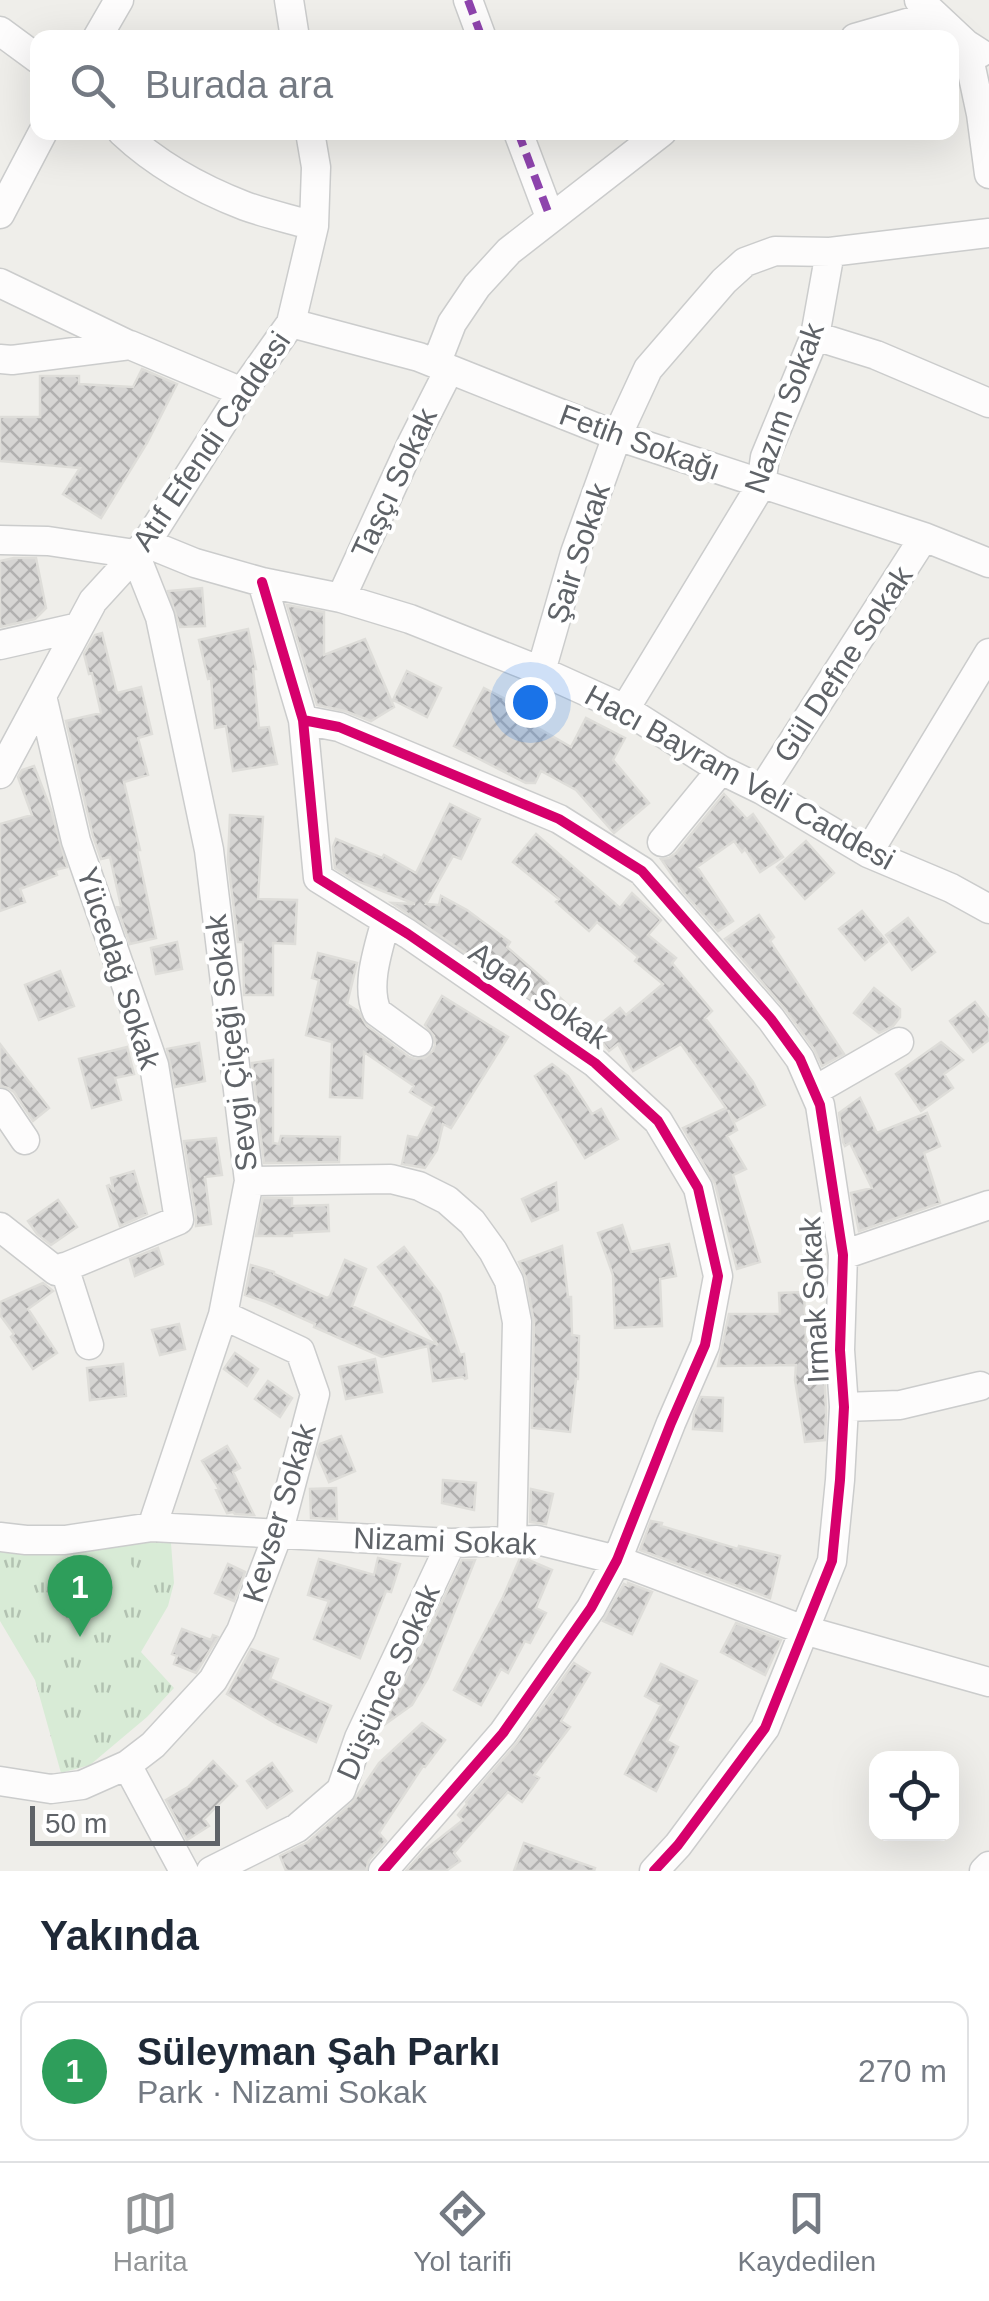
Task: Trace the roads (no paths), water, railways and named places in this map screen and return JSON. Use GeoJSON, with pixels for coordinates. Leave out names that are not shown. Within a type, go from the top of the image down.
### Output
{"type":"FeatureCollection","features":[{"type":"Feature","properties":{"kind":"street"},"geometry":{"type":"LineString","coordinates":[[102,30],[120,0]]}},
{"type":"Feature","properties":{"kind":"street"},"geometry":{"type":"LineString","coordinates":[[289,0],[294,30]]}},
{"type":"Feature","properties":{"kind":"street"},"geometry":{"type":"LineString","coordinates":[[468,0],[479,30]]}},
{"type":"Feature","properties":{"kind":"street"},"geometry":{"type":"LineString","coordinates":[[873,30],[927,7],[953,30]]}},
{"type":"Feature","properties":{"kind":"street"},"geometry":{"type":"LineString","coordinates":[[0,31],[30,53]]}},
{"type":"Feature","properties":{"kind":"street"},"geometry":{"type":"LineString","coordinates":[[959,35],[978,52],[989,174]]}},
{"type":"Feature","properties":{"kind":"street"},"geometry":{"type":"LineString","coordinates":[[0,214],[39,140]]}},
{"type":"Feature","properties":{"kind":"street"},"geometry":{"type":"LineString","coordinates":[[130,140],[195,182],[245,206],[314,226]]}},
{"type":"Feature","properties":{"kind":"street","name":"Atıf Efendi Caddesi"},"geometry":{"type":"LineString","coordinates":[[0,774],[94,601],[140,548],[291,323],[314,226],[316,167],[311,140]]}},
{"type":"Feature","properties":{"kind":"street"},"geometry":{"type":"LineString","coordinates":[[521,140],[550,217]]}},
{"type":"Feature","properties":{"kind":"street","name":"Taşçı Sokak"},"geometry":{"type":"LineString","coordinates":[[340,598],[443,367],[452,323],[477,286],[509,250],[651,140]]}},
{"type":"Feature","properties":{"kind":"street","name":"Şair Sokak"},"geometry":{"type":"LineString","coordinates":[[541,670],[575,553],[617,436],[648,369],[724,280],[745,262],[775,250],[830,252],[989,233]]}},
{"type":"Feature","properties":{"kind":"street","name":"Nazım Sokak"},"geometry":{"type":"LineString","coordinates":[[625,709],[761,485],[766,457],[815,336],[830,252]]}},
{"type":"Feature","properties":{"kind":"street"},"geometry":{"type":"LineString","coordinates":[[0,283],[130,346],[242,392]]}},
{"type":"Feature","properties":{"kind":"street","name":"Fetih Sokağı"},"geometry":{"type":"LineString","coordinates":[[291,323],[418,358],[617,436],[989,563]]}},
{"type":"Feature","properties":{"kind":"street"},"geometry":{"type":"LineString","coordinates":[[815,336],[876,355],[989,403]]}},
{"type":"Feature","properties":{"kind":"street"},"geometry":{"type":"LineString","coordinates":[[0,360],[130,346]]}},
{"type":"Feature","properties":{"kind":"street","name":"Gül Defne Sokak"},"geometry":{"type":"LineString","coordinates":[[762,790],[924,538]]}},
{"type":"Feature","properties":{"kind":"street","name":"Hacı Bayram Veli Caddesi"},"geometry":{"type":"LineString","coordinates":[[0,540],[140,548],[262,582],[340,598],[410,620],[541,670],[625,709],[721,770],[868,853],[951,888],[989,909]]}},
{"type":"Feature","properties":{"kind":"street","name":"Sevgi Çiçeği Sokak"},"geometry":{"type":"LineString","coordinates":[[140,548],[160,617],[209,850],[249,1181],[223,1315],[152,1527]]}},
{"type":"Feature","properties":{"kind":"street","name":"Agah Sokak"},"geometry":{"type":"LineString","coordinates":[[262,582],[303,720],[318,878],[594,1063],[658,1121],[698,1188],[718,1276],[705,1345],[618,1560],[591,1608],[504,1733],[382,1871]]}},
{"type":"Feature","properties":{"kind":"street"},"geometry":{"type":"LineString","coordinates":[[0,646],[80,627]]}},
{"type":"Feature","properties":{"kind":"street"},"geometry":{"type":"LineString","coordinates":[[868,853],[989,654]]}},
{"type":"Feature","properties":{"kind":"street","name":"Yücedağ Sokak"},"geometry":{"type":"LineString","coordinates":[[42,696],[76,841],[154,1064],[179,1220],[64,1268]]}},
{"type":"Feature","properties":{"kind":"street","name":"Irmak Sokak"},"geometry":{"type":"LineString","coordinates":[[303,720],[339,727],[559,818],[642,871],[771,1019],[800,1059],[820,1106],[842,1255],[840,1350],[844,1407],[832,1561],[765,1728],[678,1845],[654,1871]]}},
{"type":"Feature","properties":{"kind":"street"},"geometry":{"type":"LineString","coordinates":[[662,842],[721,770]]}},
{"type":"Feature","properties":{"kind":"street"},"geometry":{"type":"LineString","coordinates":[[386,920],[372,990],[374,1004],[377,1012],[418,1042]]}},
{"type":"Feature","properties":{"kind":"street"},"geometry":{"type":"LineString","coordinates":[[814,1091],[899,1042]]}},
{"type":"Feature","properties":{"kind":"street"},"geometry":{"type":"LineString","coordinates":[[0,1103],[25,1140]]}},
{"type":"Feature","properties":{"kind":"street"},"geometry":{"type":"LineString","coordinates":[[249,1181],[391,1179],[420,1186],[448,1200],[472,1222],[509,1281],[516,1322],[512,1540]]}},
{"type":"Feature","properties":{"kind":"street"},"geometry":{"type":"LineString","coordinates":[[842,1255],[989,1205]]}},
{"type":"Feature","properties":{"kind":"street"},"geometry":{"type":"LineString","coordinates":[[4,1237],[56,1271],[64,1268],[89,1345]]}},
{"type":"Feature","properties":{"kind":"street","name":"Kevser Sokak"},"geometry":{"type":"LineString","coordinates":[[0,1781],[51,1790],[82,1785],[126,1765],[153,1745],[212,1680],[242,1631],[278,1534],[315,1394],[300,1351],[223,1315]]}},
{"type":"Feature","properties":{"kind":"street"},"geometry":{"type":"LineString","coordinates":[[844,1407],[900,1406],[980,1386]]}},
{"type":"Feature","properties":{"kind":"street","name":"Nizami Sokak"},"geometry":{"type":"LineString","coordinates":[[0,1537],[65,1540],[152,1527],[451,1543],[537,1540],[618,1560],[804,1630],[989,1682]]}},
{"type":"Feature","properties":{"kind":"street","name":"Düşünce Sokak"},"geometry":{"type":"LineString","coordinates":[[211,1871],[297,1828],[341,1790],[359,1738],[451,1543]]}},
{"type":"Feature","properties":{"kind":"street"},"geometry":{"type":"LineString","coordinates":[[126,1765],[184,1871]]}},
{"type":"Feature","properties":{"kind":"place","name":"Süleyman Şah Parkı"},"geometry":{"type":"Point","coordinates":[80,1637]}}]}
